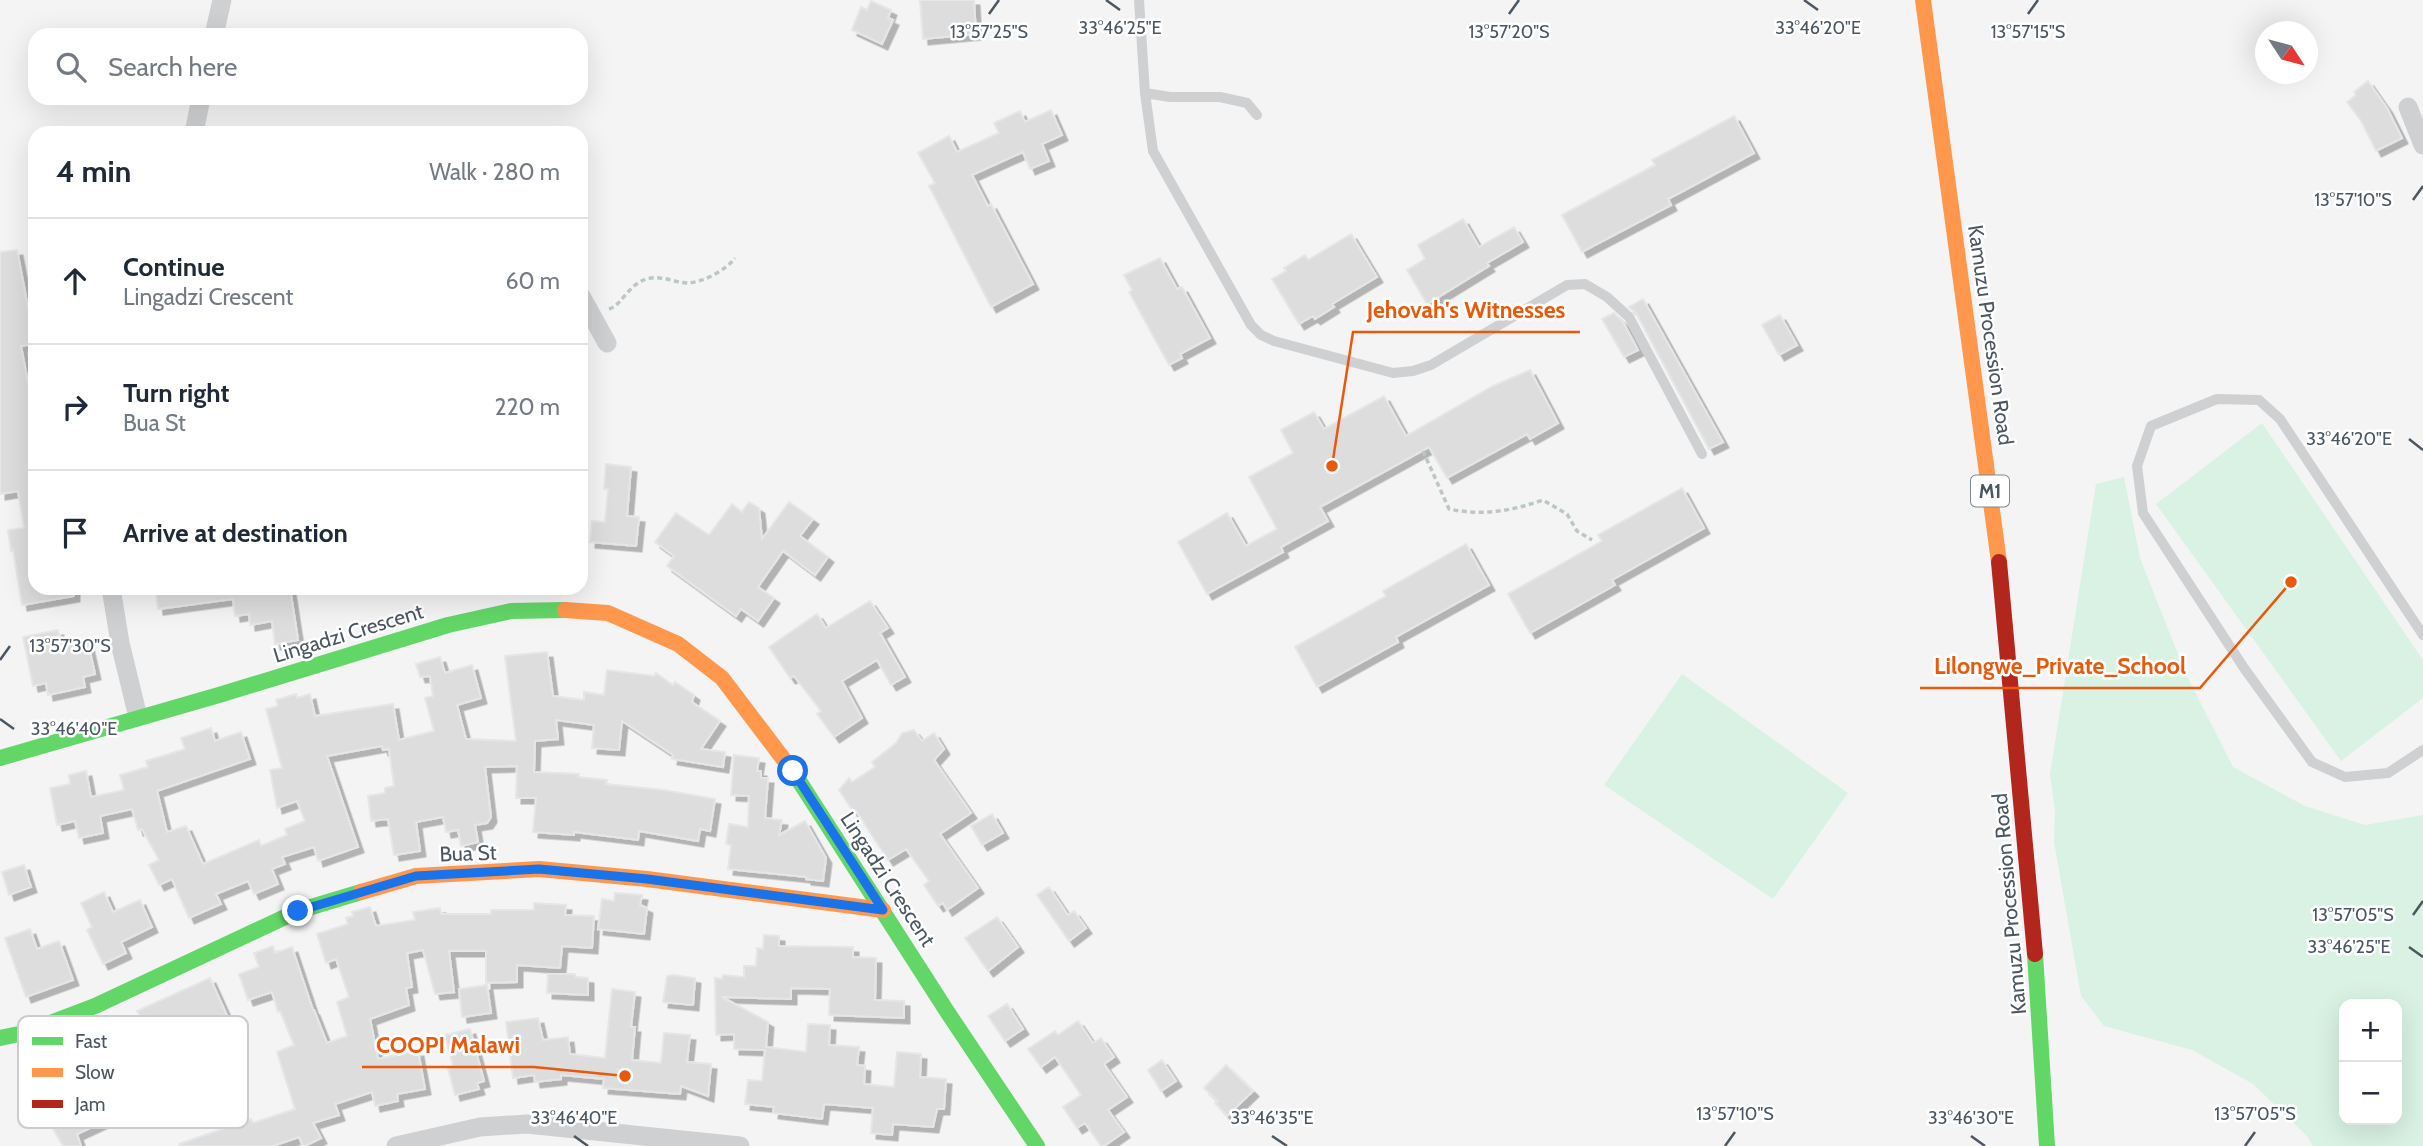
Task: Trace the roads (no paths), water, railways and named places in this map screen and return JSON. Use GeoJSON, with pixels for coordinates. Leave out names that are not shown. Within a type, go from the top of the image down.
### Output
{"type":"FeatureCollection","features":[{"type":"Feature","properties":{"kind":"main road","name":"Kamuzu Procession Road"},"geometry":{"type":"LineString","coordinates":[[1923,0],[1997,544],[2038,984],[2048,1143]]}},
{"type":"Feature","properties":{"kind":"main road","name":"Lingadzi Crescent"},"geometry":{"type":"LineString","coordinates":[[0,758],[448,625],[512,611],[608,613],[678,644],[722,678],[746,707],[793,771],[1037,1146]]}},
{"type":"Feature","properties":{"kind":"main road","name":"Bua St"},"geometry":{"type":"LineString","coordinates":[[69,1016],[298,911],[416,876],[539,869],[647,879],[883,910]]}},
{"type":"Feature","properties":{"kind":"main road","name":"Bua St"},"geometry":{"type":"LineString","coordinates":[[0,1038],[18,1034]]}},
{"type":"Feature","properties":{"kind":"street"},"geometry":{"type":"LineString","coordinates":[[216,28],[222,0]]}},
{"type":"Feature","properties":{"kind":"street"},"geometry":{"type":"LineString","coordinates":[[195,126],[200,105]]}},
{"type":"Feature","properties":{"kind":"street"},"geometry":{"type":"LineString","coordinates":[[2409,107],[2423,145]]}},
{"type":"Feature","properties":{"kind":"street"},"geometry":{"type":"LineString","coordinates":[[588,309],[607,343]]}},
{"type":"Feature","properties":{"kind":"street"},"geometry":{"type":"LineString","coordinates":[[112,595],[120,643],[138,717]]}},
{"type":"Feature","properties":{"kind":"street"},"geometry":{"type":"LineString","coordinates":[[396,1146],[480,1127],[527,1124],[740,1146]]}},
{"type":"Feature","properties":{"kind":"lane"},"geometry":{"type":"LineString","coordinates":[[1139,0],[1145,93],[1153,151],[1251,325],[1261,335],[1274,341],[1393,373],[1413,371],[1431,365],[1567,285],[1585,284],[1607,297],[1629,317],[1702,454]]}},
{"type":"Feature","properties":{"kind":"lane"},"geometry":{"type":"LineString","coordinates":[[1145,93],[1170,97],[1220,97],[1247,103],[1257,114]]}},
{"type":"Feature","properties":{"kind":"lane"},"geometry":{"type":"LineString","coordinates":[[2423,635],[2280,419],[2259,400],[2217,399],[2151,426],[2137,466],[2143,513],[2244,668],[2312,762],[2346,777],[2388,773],[2423,750]]}},
{"type":"Feature","properties":{"kind":"place","name":"Jehovah's Witnesses"},"geometry":{"type":"Point","coordinates":[1332,466]}},
{"type":"Feature","properties":{"kind":"place","name":"Lilongwe_Private_School"},"geometry":{"type":"Point","coordinates":[2291,582]}},
{"type":"Feature","properties":{"kind":"place","name":"COOPI Malawi"},"geometry":{"type":"Point","coordinates":[625,1076]}}]}
